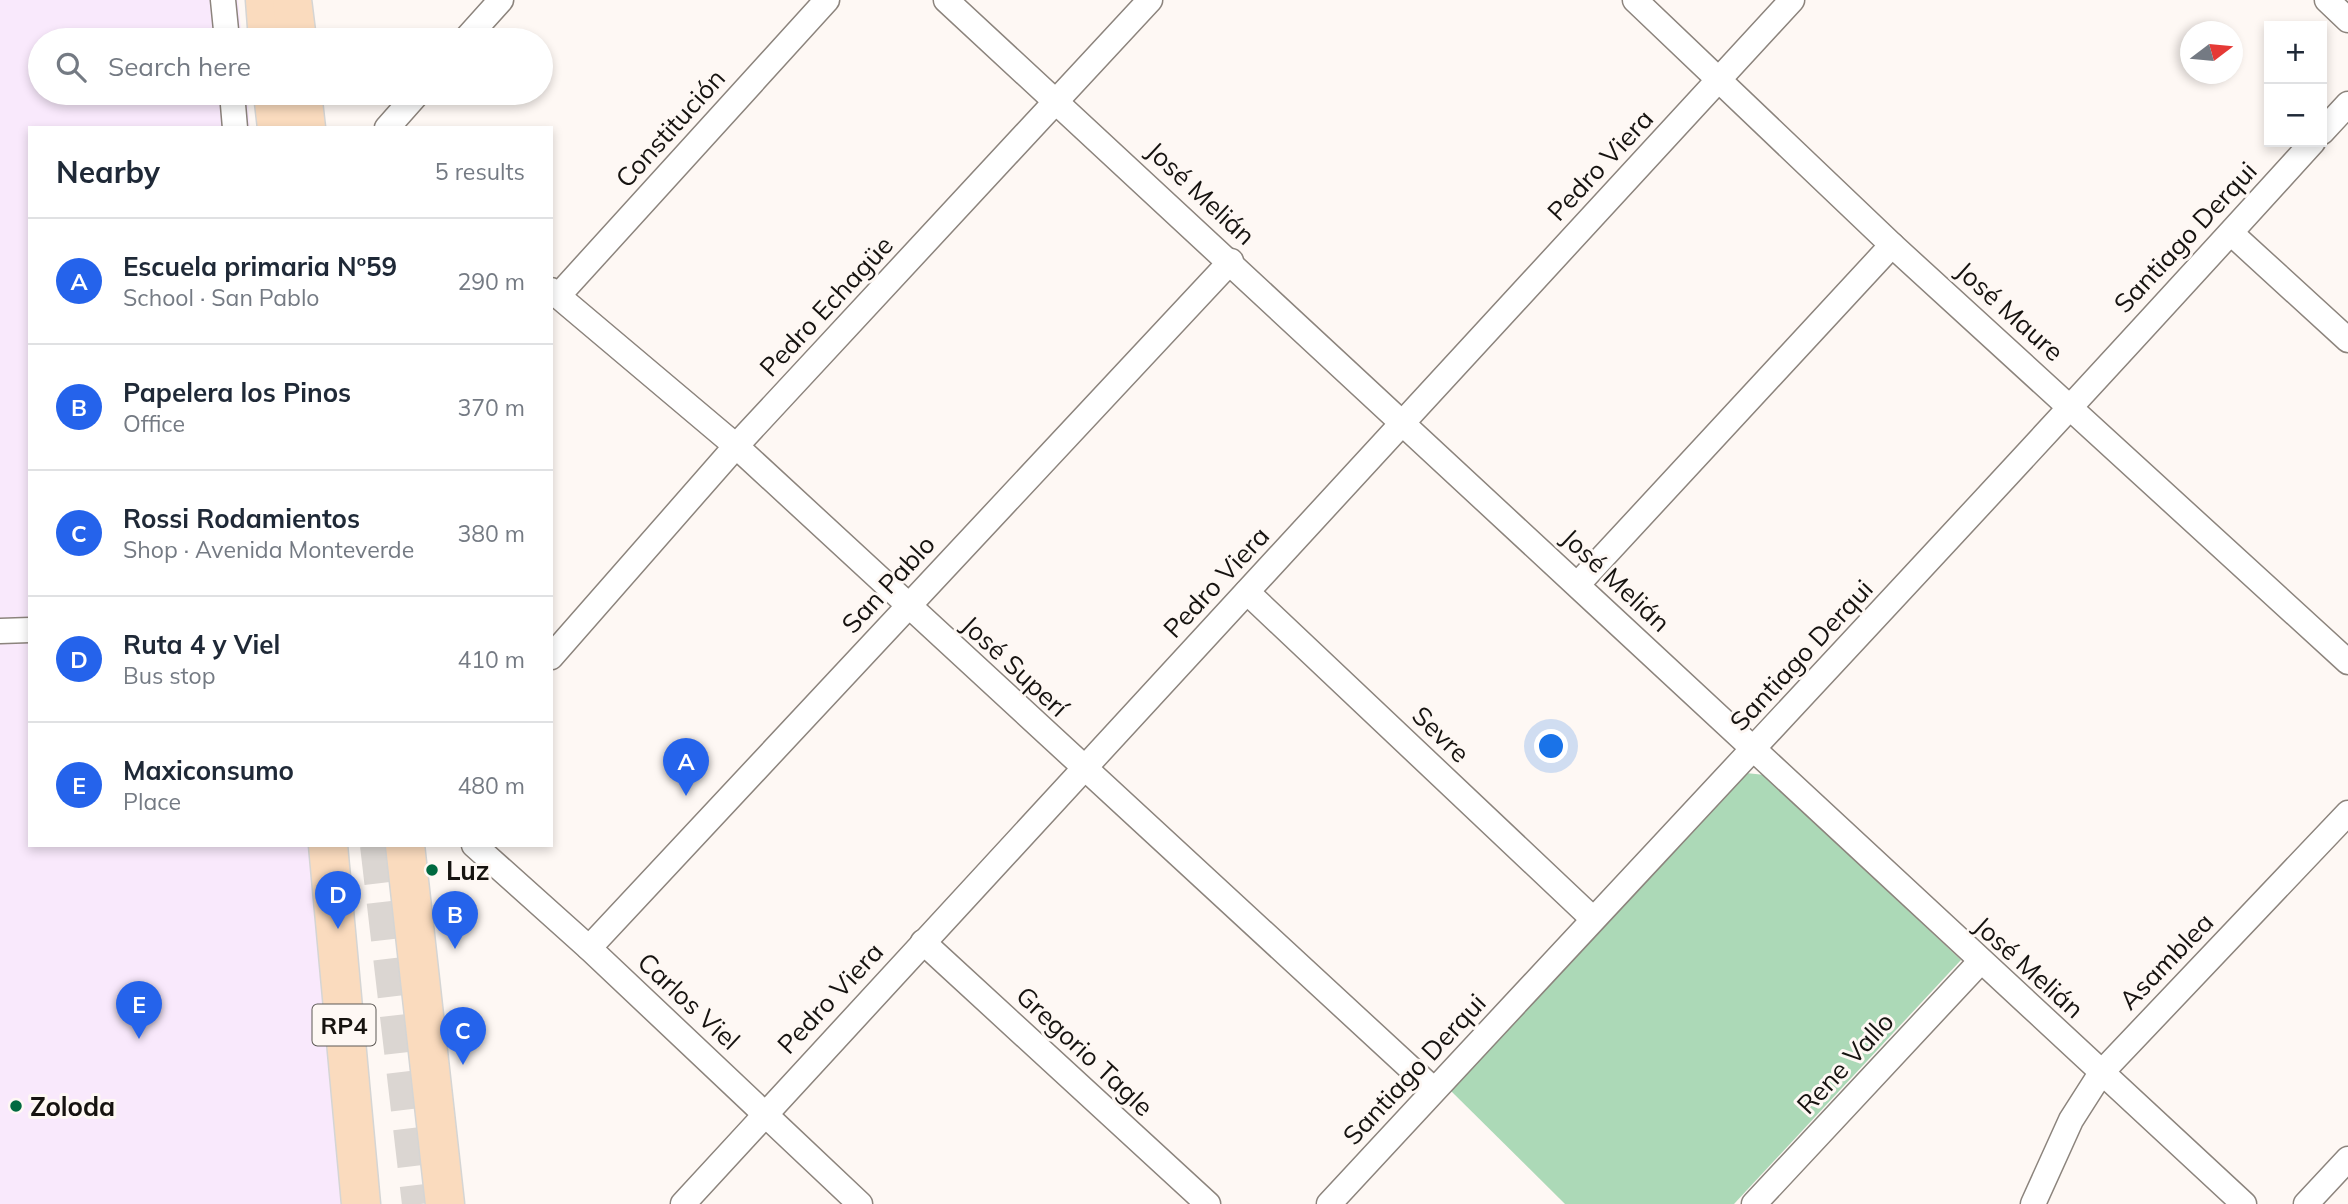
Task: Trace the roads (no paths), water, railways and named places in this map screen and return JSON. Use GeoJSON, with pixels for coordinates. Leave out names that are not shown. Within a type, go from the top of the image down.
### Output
{"type":"FeatureCollection","features":[{"type":"Feature","properties":{"kind":"main road"},"geometry":{"type":"LineString","coordinates":[[265,0],[267,28]]}},
{"type":"Feature","properties":{"kind":"main road"},"geometry":{"type":"LineString","coordinates":[[292,0],[296,28]]}},
{"type":"Feature","properties":{"kind":"main road"},"geometry":{"type":"LineString","coordinates":[[274,105],[276,126]]}},
{"type":"Feature","properties":{"kind":"main road"},"geometry":{"type":"LineString","coordinates":[[303,105],[306,126]]}},
{"type":"Feature","properties":{"kind":"main road","name":"RP4"},"geometry":{"type":"LineString","coordinates":[[328,847],[361,1204]]}},
{"type":"Feature","properties":{"kind":"main road"},"geometry":{"type":"LineString","coordinates":[[405,847],[444,1204]]}},
{"type":"Feature","properties":{"kind":"street"},"geometry":{"type":"LineString","coordinates":[[223,0],[226,28]]}},
{"type":"Feature","properties":{"kind":"street"},"geometry":{"type":"LineString","coordinates":[[476,28],[501,0]]}},
{"type":"Feature","properties":{"kind":"street","name":"Constitución"},"geometry":{"type":"LineString","coordinates":[[555,293],[827,0]]}},
{"type":"Feature","properties":{"kind":"street","name":"José Melián"},"geometry":{"type":"LineString","coordinates":[[946,0],[1578,584],[1979,963],[2244,1204]]}},
{"type":"Feature","properties":{"kind":"street","name":"Pedro Echagüe"},"geometry":{"type":"LineString","coordinates":[[553,655],[736,446],[1150,0]]}},
{"type":"Feature","properties":{"kind":"street","name":"José Maure"},"geometry":{"type":"LineString","coordinates":[[1635,0],[1892,245],[2348,662]]}},
{"type":"Feature","properties":{"kind":"street","name":"Pedro Viera"},"geometry":{"type":"LineString","coordinates":[[683,1204],[1792,0]]}},
{"type":"Feature","properties":{"kind":"street"},"geometry":{"type":"LineString","coordinates":[[2327,0],[2348,20]]}},
{"type":"Feature","properties":{"kind":"street"},"geometry":{"type":"LineString","coordinates":[[2327,127],[2348,104]]}},
{"type":"Feature","properties":{"kind":"street"},"geometry":{"type":"LineString","coordinates":[[233,105],[235,126]]}},
{"type":"Feature","properties":{"kind":"street"},"geometry":{"type":"LineString","coordinates":[[389,126],[407,105]]}},
{"type":"Feature","properties":{"kind":"street","name":"Santiago Derqui"},"geometry":{"type":"LineString","coordinates":[[1329,1204],[1592,919],[1753,752],[2308,147]]}},
{"type":"Feature","properties":{"kind":"street"},"geometry":{"type":"LineString","coordinates":[[2231,233],[2348,340]]}},
{"type":"Feature","properties":{"kind":"street"},"geometry":{"type":"LineString","coordinates":[[1578,584],[1892,245]]}},
{"type":"Feature","properties":{"kind":"street","name":"San Pablo"},"geometry":{"type":"LineString","coordinates":[[589,948],[1231,261]]}},
{"type":"Feature","properties":{"kind":"street","name":"José Superí"},"geometry":{"type":"LineString","coordinates":[[555,293],[736,446],[906,607],[1434,1090]]}},
{"type":"Feature","properties":{"kind":"street","name":"Sevre"},"geometry":{"type":"LineString","coordinates":[[1247,592],[1592,919]]}},
{"type":"Feature","properties":{"kind":"street"},"geometry":{"type":"LineString","coordinates":[[0,631],[28,630]]}},
{"type":"Feature","properties":{"kind":"street","name":"Asamblea"},"geometry":{"type":"LineString","coordinates":[[2033,1204],[2071,1120],[2101,1073],[2348,813]]}},
{"type":"Feature","properties":{"kind":"street","name":"Carlos Viel"},"geometry":{"type":"LineString","coordinates":[[476,847],[589,948],[860,1204]]}},
{"type":"Feature","properties":{"kind":"street","name":"Gregorio Tagle"},"geometry":{"type":"LineString","coordinates":[[922,942],[1208,1204]]}},
{"type":"Feature","properties":{"kind":"street","name":"Rene Vallo"},"geometry":{"type":"LineString","coordinates":[[1754,1204],[1979,963]]}},
{"type":"Feature","properties":{"kind":"street"},"geometry":{"type":"LineString","coordinates":[[2306,1204],[2348,1158]]}},
{"type":"Feature","properties":{"kind":"tunnel"},"geometry":{"type":"LineString","coordinates":[[379,847],[421,1204]]}},
{"type":"Feature","properties":{"kind":"place","name":"Escuela primaria Nº59"},"geometry":{"type":"Point","coordinates":[686,796]}},
{"type":"Feature","properties":{"kind":"place","name":"Luz"},"geometry":{"type":"Point","coordinates":[432,870]}},
{"type":"Feature","properties":{"kind":"place","name":"Ruta 4 y Viel"},"geometry":{"type":"Point","coordinates":[338,929]}},
{"type":"Feature","properties":{"kind":"place","name":"Papelera los Pinos"},"geometry":{"type":"Point","coordinates":[455,949]}},
{"type":"Feature","properties":{"kind":"place","name":"Maxiconsumo"},"geometry":{"type":"Point","coordinates":[139,1039]}},
{"type":"Feature","properties":{"kind":"place","name":"Rossi Rodamientos"},"geometry":{"type":"Point","coordinates":[463,1065]}},
{"type":"Feature","properties":{"kind":"place","name":"Zoloda"},"geometry":{"type":"Point","coordinates":[16,1106]}}]}
